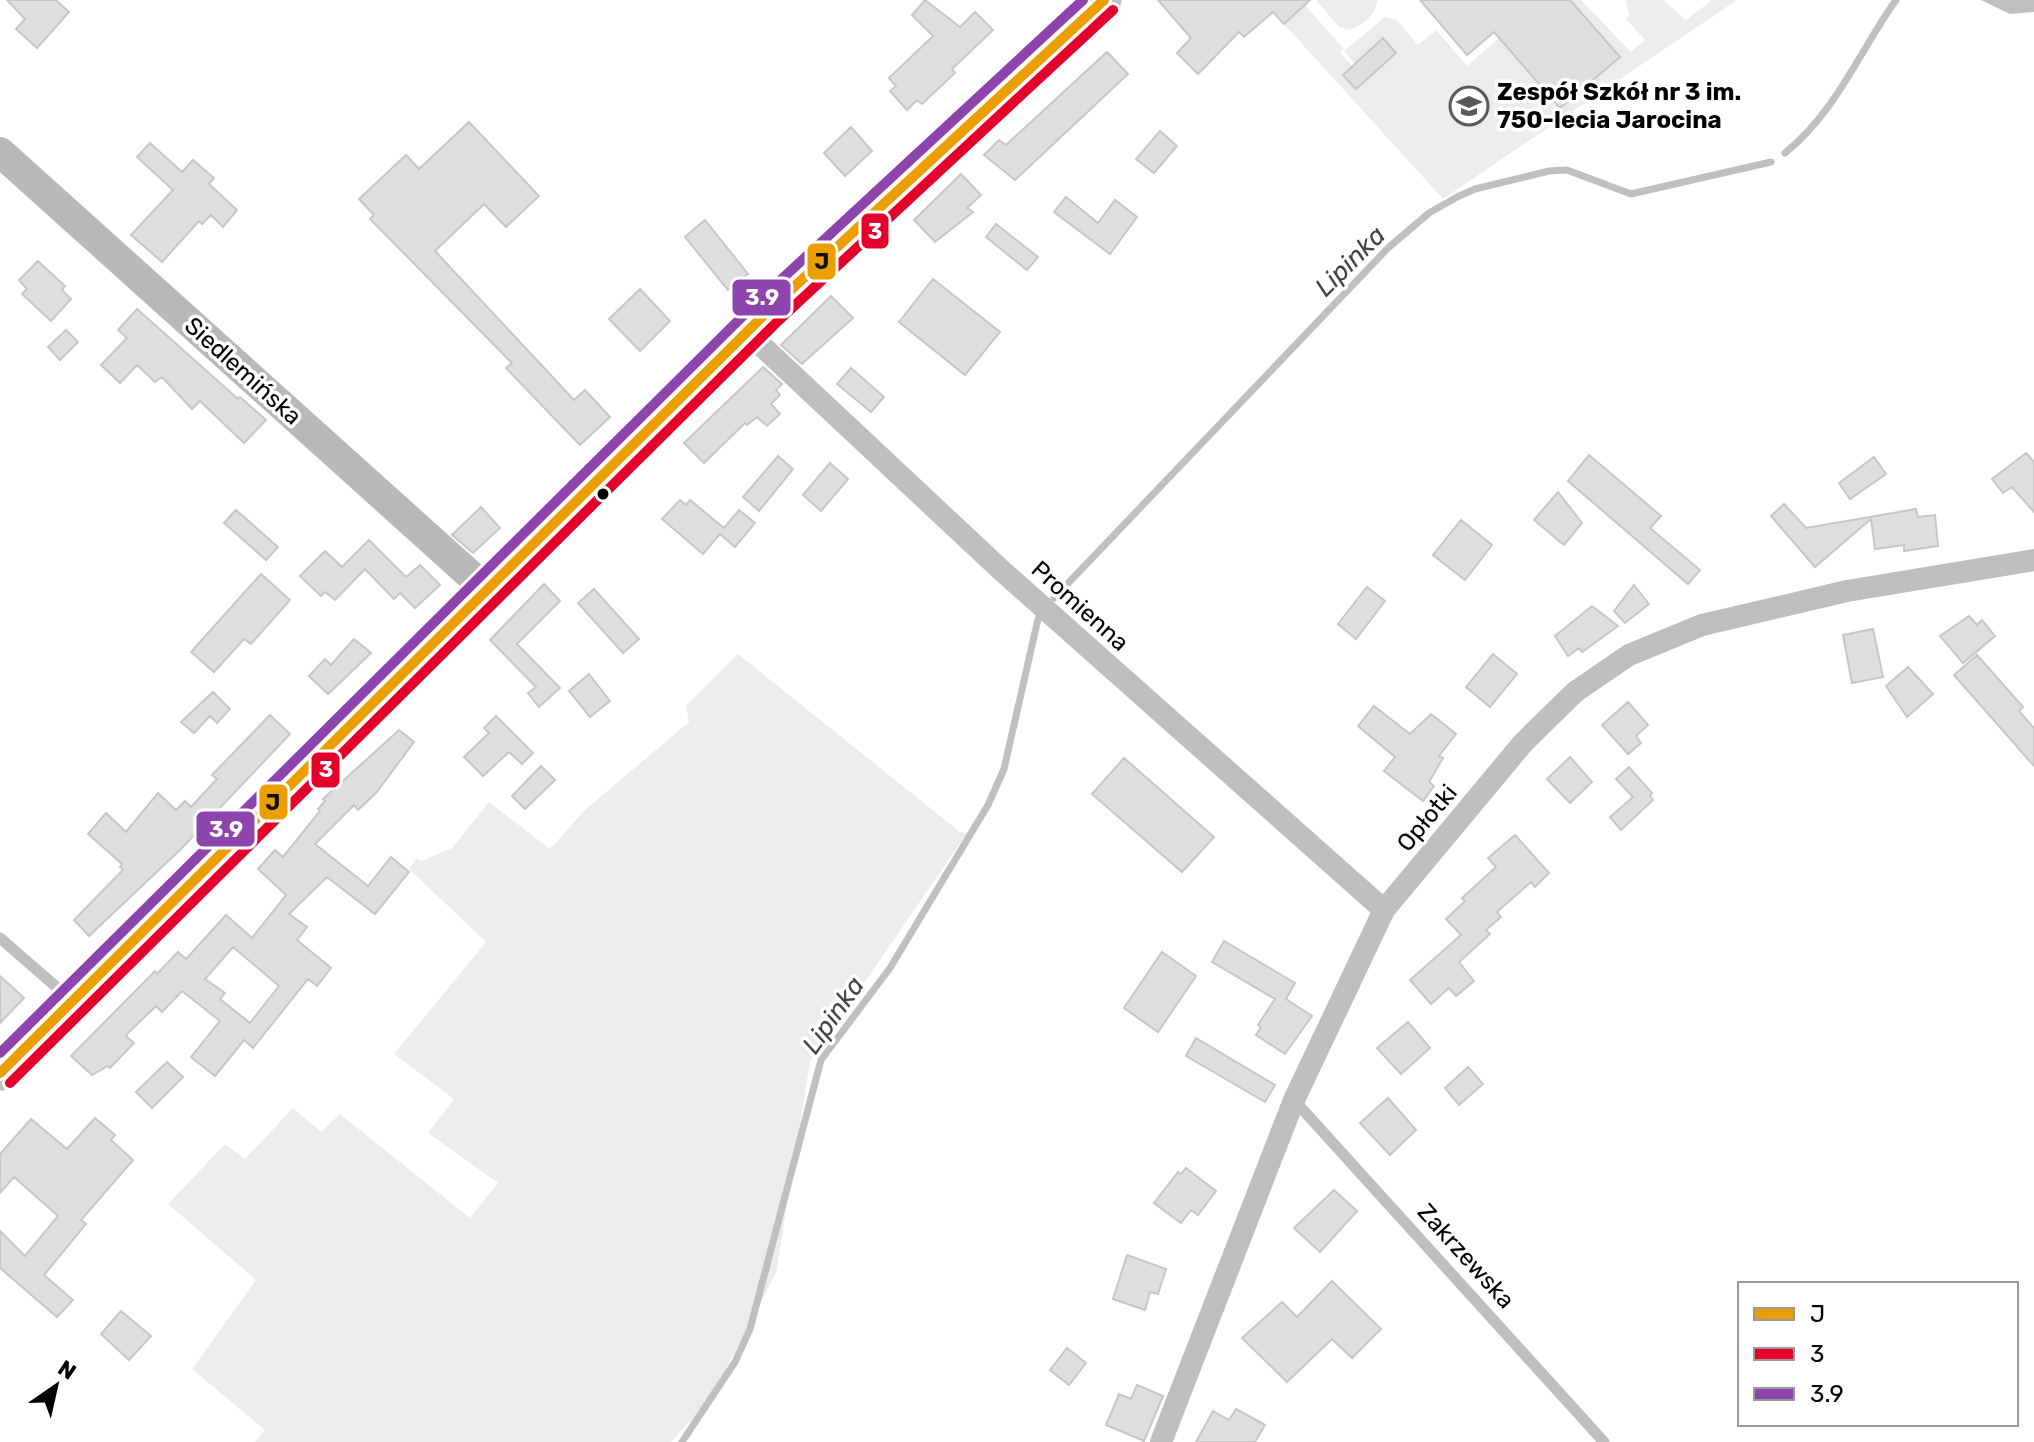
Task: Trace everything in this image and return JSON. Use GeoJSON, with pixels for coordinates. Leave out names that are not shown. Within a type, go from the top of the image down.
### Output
{"type":"FeatureCollection","features":[{"type":"Feature","properties":{"kind":"main road"},"geometry":{"type":"LineString","coordinates":[[0,1073],[747,332],[883,201],[1104,0]]}},
{"type":"Feature","properties":{"kind":"street","name":"Siedlemińska"},"geometry":{"type":"LineString","coordinates":[[0,152],[487,590]]}},
{"type":"Feature","properties":{"kind":"street","name":"Promienna"},"geometry":{"type":"LineString","coordinates":[[747,332],[1001,570],[1384,910]]}},
{"type":"Feature","properties":{"kind":"street","name":"Opłotki"},"geometry":{"type":"LineString","coordinates":[[1161,1442],[1294,1100],[1384,910],[1523,743],[1575,692],[1629,655],[1702,625],[1847,591],[2034,560]]}},
{"type":"Feature","properties":{"kind":"lane"},"geometry":{"type":"LineString","coordinates":[[0,938],[72,1001]]}},
{"type":"Feature","properties":{"kind":"lane","name":"Zakrzewska"},"geometry":{"type":"LineString","coordinates":[[1294,1100],[1604,1442]]}},
{"type":"Feature","properties":{"kind":"shaded area"},"geometry":{"type":"Polygon","coordinates":[[[1316,0],[1377,0],[1368,18],[1350,30],[1339,27],[1316,0]]]}},
{"type":"Feature","properties":{"kind":"shaded area","name":"Zespół Szkół nr 3 im. 750-lecia Jarocina"},"geometry":{"type":"Polygon","coordinates":[[[1570,0],[1581,0],[1631,52],[1645,40],[1626,19],[1629,16],[1626,0],[1663,0],[1686,20],[1712,0],[1737,0],[1443,199],[1284,24],[1305,5],[1344,49],[1340,52],[1352,66],[1343,75],[1356,89],[1396,53],[1383,39],[1355,64],[1344,51],[1385,17],[1397,20],[1418,45],[1436,30],[1467,66],[1499,38],[1560,107],[1620,57],[1570,0]]]}},
{"type":"Feature","properties":{"kind":"shaded area"},"geometry":{"type":"Polygon","coordinates":[[[1981,0],[2034,0],[2034,12],[2010,14],[1981,0]]]}},
{"type":"Feature","properties":{"kind":"shaded area"},"geometry":{"type":"Polygon","coordinates":[[[738,654],[960,832],[967,833],[810,1062],[776,1273],[709,1401],[671,1442],[255,1442],[265,1430],[192,1369],[256,1280],[168,1204],[225,1144],[245,1159],[293,1108],[321,1132],[340,1114],[470,1218],[498,1183],[428,1133],[454,1099],[394,1054],[486,942],[409,869],[417,858],[421,861],[452,848],[489,802],[550,849],[586,809],[689,722],[686,706],[738,654]]]}},
{"type":"Feature","properties":{"kind":"building"},"geometry":{"type":"Polygon","coordinates":[[[7,0],[56,0],[69,12],[37,48],[16,29],[25,19],[7,0]]]}},
{"type":"Feature","properties":{"kind":"building"},"geometry":{"type":"Polygon","coordinates":[[[925,0],[960,27],[975,12],[993,30],[952,69],[955,73],[922,104],[917,100],[907,110],[890,91],[896,86],[889,78],[933,36],[912,15],[925,0]]]}},
{"type":"Feature","properties":{"kind":"building"},"geometry":{"type":"Polygon","coordinates":[[[1158,0],[1310,0],[1284,24],[1273,12],[1244,37],[1239,32],[1198,74],[1177,53],[1191,38],[1158,0]]]}},
{"type":"Feature","properties":{"kind":"building"},"geometry":{"type":"Polygon","coordinates":[[[1420,0],[1570,0],[1620,57],[1560,108],[1494,32],[1467,55],[1420,0]]]}},
{"type":"Feature","properties":{"kind":"building"},"geometry":{"type":"Polygon","coordinates":[[[1383,38],[1396,53],[1356,89],[1343,75],[1383,38]]]}},
{"type":"Feature","properties":{"kind":"building"},"geometry":{"type":"Polygon","coordinates":[[[1107,52],[1128,74],[1015,180],[984,155],[999,140],[1006,145],[1107,52]]]}},
{"type":"Feature","properties":{"kind":"building"},"geometry":{"type":"Polygon","coordinates":[[[469,122],[539,196],[506,227],[484,204],[435,251],[574,400],[585,390],[610,417],[580,445],[506,368],[512,363],[370,219],[374,215],[359,199],[406,155],[419,169],[469,122]]]}},
{"type":"Feature","properties":{"kind":"building"},"geometry":{"type":"Polygon","coordinates":[[[851,127],[872,151],[845,176],[824,153],[851,127]]]}},
{"type":"Feature","properties":{"kind":"building"},"geometry":{"type":"Polygon","coordinates":[[[1160,131],[1177,146],[1154,173],[1136,159],[1160,131]]]}},
{"type":"Feature","properties":{"kind":"building"},"geometry":{"type":"Polygon","coordinates":[[[150,143],[182,172],[193,160],[214,178],[209,184],[237,210],[223,227],[211,215],[202,224],[199,221],[162,262],[131,235],[173,190],[137,157],[150,143]]]}},
{"type":"Feature","properties":{"kind":"building"},"geometry":{"type":"Polygon","coordinates":[[[961,174],[981,195],[967,208],[973,212],[935,242],[914,220],[961,174]]]}},
{"type":"Feature","properties":{"kind":"building"},"geometry":{"type":"Polygon","coordinates":[[[1066,197],[1098,223],[1115,200],[1137,217],[1110,254],[1054,212],[1066,197]]]}},
{"type":"Feature","properties":{"kind":"building"},"geometry":{"type":"Polygon","coordinates":[[[705,220],[748,274],[728,290],[685,237],[705,220]]]}},
{"type":"Feature","properties":{"kind":"building"},"geometry":{"type":"Polygon","coordinates":[[[996,224],[1038,257],[1027,270],[986,237],[996,224]]]}},
{"type":"Feature","properties":{"kind":"building"},"geometry":{"type":"Polygon","coordinates":[[[38,261],[65,286],[62,290],[71,299],[51,321],[22,294],[27,289],[19,280],[38,261]]]}},
{"type":"Feature","properties":{"kind":"building"},"geometry":{"type":"Polygon","coordinates":[[[933,279],[1000,332],[965,375],[899,322],[933,279]]]}},
{"type":"Feature","properties":{"kind":"building"},"geometry":{"type":"Polygon","coordinates":[[[640,289],[670,321],[640,351],[609,319],[640,289]]]}},
{"type":"Feature","properties":{"kind":"building"},"geometry":{"type":"Polygon","coordinates":[[[831,296],[853,318],[802,364],[781,345],[831,296]]]}},
{"type":"Feature","properties":{"kind":"building"},"geometry":{"type":"Polygon","coordinates":[[[137,309],[266,420],[244,443],[200,401],[192,409],[162,377],[155,382],[137,365],[120,383],[101,365],[127,338],[118,330],[137,309]]]}},
{"type":"Feature","properties":{"kind":"building"},"geometry":{"type":"Polygon","coordinates":[[[66,330],[78,342],[60,360],[48,347],[66,330]]]}},
{"type":"Feature","properties":{"kind":"building"},"geometry":{"type":"Polygon","coordinates":[[[763,367],[782,384],[776,390],[780,395],[771,404],[780,414],[767,426],[757,417],[747,425],[745,423],[704,463],[684,443],[763,367]]]}},
{"type":"Feature","properties":{"kind":"building"},"geometry":{"type":"Polygon","coordinates":[[[851,368],[884,397],[871,412],[837,384],[851,368]]]}},
{"type":"Feature","properties":{"kind":"building"},"geometry":{"type":"Polygon","coordinates":[[[2026,453],[2034,462],[2034,512],[2012,487],[2003,493],[1992,479],[2026,453]]]}},
{"type":"Feature","properties":{"kind":"building"},"geometry":{"type":"Polygon","coordinates":[[[1589,455],[1661,516],[1650,528],[1700,570],[1688,584],[1568,481],[1589,455]]]}},
{"type":"Feature","properties":{"kind":"building"},"geometry":{"type":"Polygon","coordinates":[[[778,456],[793,469],[759,511],[743,497],[778,456]]]}},
{"type":"Feature","properties":{"kind":"building"},"geometry":{"type":"Polygon","coordinates":[[[1874,457],[1886,474],[1850,499],[1839,483],[1874,457]]]}},
{"type":"Feature","properties":{"kind":"building"},"geometry":{"type":"Polygon","coordinates":[[[830,463],[848,479],[821,511],[803,495],[830,463]]]}},
{"type":"Feature","properties":{"kind":"building"},"geometry":{"type":"Polygon","coordinates":[[[1558,492],[1582,523],[1564,545],[1534,520],[1558,492]]]}},
{"type":"Feature","properties":{"kind":"building"},"geometry":{"type":"Polygon","coordinates":[[[680,500],[686,505],[690,500],[724,528],[739,510],[755,523],[735,547],[720,534],[703,554],[662,519],[680,500]]]}},
{"type":"Feature","properties":{"kind":"building"},"geometry":{"type":"Polygon","coordinates":[[[1784,504],[1806,528],[1916,509],[1918,517],[1935,515],[1938,546],[1904,551],[1904,545],[1875,549],[1871,519],[1815,567],[1771,516],[1784,504]]]}},
{"type":"Feature","properties":{"kind":"building"},"geometry":{"type":"Polygon","coordinates":[[[481,507],[500,528],[473,553],[452,535],[481,507]]]}},
{"type":"Feature","properties":{"kind":"building"},"geometry":{"type":"Polygon","coordinates":[[[236,510],[278,547],[266,560],[224,523],[236,510]]]}},
{"type":"Feature","properties":{"kind":"building"},"geometry":{"type":"Polygon","coordinates":[[[1461,520],[1492,545],[1465,580],[1433,555],[1461,520]]]}},
{"type":"Feature","properties":{"kind":"building"},"geometry":{"type":"Polygon","coordinates":[[[369,540],[406,577],[420,565],[440,585],[415,608],[400,593],[394,599],[365,569],[335,600],[325,592],[321,596],[300,576],[325,551],[342,567],[369,540]]]}},
{"type":"Feature","properties":{"kind":"building"},"geometry":{"type":"Polygon","coordinates":[[[261,574],[290,600],[251,644],[244,639],[214,672],[191,652],[261,574]]]}},
{"type":"Feature","properties":{"kind":"building"},"geometry":{"type":"Polygon","coordinates":[[[544,584],[560,601],[517,644],[560,688],[539,707],[528,693],[536,687],[490,640],[544,584]]]}},
{"type":"Feature","properties":{"kind":"building"},"geometry":{"type":"Polygon","coordinates":[[[1634,585],[1649,604],[1625,623],[1614,611],[1634,585]]]}},
{"type":"Feature","properties":{"kind":"building"},"geometry":{"type":"Polygon","coordinates":[[[1367,587],[1385,601],[1356,639],[1338,624],[1367,587]]]}},
{"type":"Feature","properties":{"kind":"building"},"geometry":{"type":"Polygon","coordinates":[[[594,589],[639,639],[623,653],[578,603],[594,589]]]}},
{"type":"Feature","properties":{"kind":"building"},"geometry":{"type":"Polygon","coordinates":[[[1592,606],[1618,626],[1582,652],[1579,648],[1568,656],[1555,636],[1592,606]]]}},
{"type":"Feature","properties":{"kind":"building"},"geometry":{"type":"Polygon","coordinates":[[[1969,616],[1977,625],[1982,620],[1995,636],[1963,663],[1940,636],[1969,616]]]}},
{"type":"Feature","properties":{"kind":"building"},"geometry":{"type":"Polygon","coordinates":[[[1873,629],[1883,677],[1852,683],[1843,635],[1873,629]]]}},
{"type":"Feature","properties":{"kind":"building"},"geometry":{"type":"Polygon","coordinates":[[[354,639],[371,653],[328,694],[309,676],[325,659],[331,665],[354,639]]]}},
{"type":"Feature","properties":{"kind":"building"},"geometry":{"type":"Polygon","coordinates":[[[1493,654],[1517,674],[1490,707],[1466,687],[1493,654]]]}},
{"type":"Feature","properties":{"kind":"building"},"geometry":{"type":"Polygon","coordinates":[[[1977,655],[2023,707],[2019,711],[2034,728],[2034,766],[1954,675],[1977,655]]]}},
{"type":"Feature","properties":{"kind":"building"},"geometry":{"type":"Polygon","coordinates":[[[1908,667],[1933,694],[1907,717],[1886,686],[1908,667]]]}},
{"type":"Feature","properties":{"kind":"building"},"geometry":{"type":"Polygon","coordinates":[[[589,674],[610,701],[590,717],[569,691],[589,674]]]}},
{"type":"Feature","properties":{"kind":"building"},"geometry":{"type":"Polygon","coordinates":[[[213,692],[230,709],[217,723],[210,716],[194,733],[181,722],[213,692]]]}},
{"type":"Feature","properties":{"kind":"building"},"geometry":{"type":"Polygon","coordinates":[[[1628,702],[1648,725],[1636,736],[1641,743],[1628,754],[1602,725],[1628,702]]]}},
{"type":"Feature","properties":{"kind":"building"},"geometry":{"type":"Polygon","coordinates":[[[1374,706],[1410,734],[1431,714],[1456,734],[1439,756],[1443,758],[1429,782],[1434,786],[1423,801],[1384,771],[1395,757],[1358,726],[1374,706]]]}},
{"type":"Feature","properties":{"kind":"building"},"geometry":{"type":"Polygon","coordinates":[[[270,715],[290,734],[181,849],[89,936],[74,920],[123,870],[120,867],[122,864],[88,834],[106,813],[126,832],[158,793],[176,810],[185,801],[191,807],[217,779],[212,775],[270,715]]]}},
{"type":"Feature","properties":{"kind":"building"},"geometry":{"type":"Polygon","coordinates":[[[496,716],[533,753],[522,764],[509,752],[483,776],[464,757],[489,733],[484,728],[496,716]]]}},
{"type":"Feature","properties":{"kind":"building"},"geometry":{"type":"Polygon","coordinates":[[[399,730],[414,742],[376,793],[358,810],[354,805],[315,844],[368,886],[391,857],[409,872],[375,914],[327,877],[289,914],[307,927],[297,940],[331,968],[317,986],[308,979],[253,1048],[244,1040],[215,1076],[191,1057],[220,1021],[182,991],[162,1012],[156,1006],[129,1032],[126,1036],[134,1043],[110,1068],[108,1066],[92,1075],[71,1056],[155,971],[157,974],[178,952],[186,959],[226,915],[252,938],[286,895],[258,869],[275,850],[283,857],[320,811],[318,809],[325,801],[323,799],[399,730]],[[233,947],[205,979],[225,993],[220,999],[250,1023],[279,986],[233,947]]]}},
{"type":"Feature","properties":{"kind":"building"},"geometry":{"type":"Polygon","coordinates":[[[1570,757],[1592,782],[1570,803],[1547,779],[1570,757]]]}},
{"type":"Feature","properties":{"kind":"building"},"geometry":{"type":"Polygon","coordinates":[[[1124,758],[1214,837],[1182,872],[1092,794],[1124,758]]]}},
{"type":"Feature","properties":{"kind":"building"},"geometry":{"type":"Polygon","coordinates":[[[541,766],[555,780],[525,809],[512,796],[541,766]]]}},
{"type":"Feature","properties":{"kind":"building"},"geometry":{"type":"Polygon","coordinates":[[[1629,767],[1652,793],[1650,796],[1653,800],[1621,830],[1610,817],[1633,797],[1616,779],[1629,767]]]}},
{"type":"Feature","properties":{"kind":"building"},"geometry":{"type":"Polygon","coordinates":[[[1515,835],[1549,873],[1535,887],[1531,882],[1497,912],[1501,917],[1486,930],[1490,934],[1459,962],[1474,981],[1456,996],[1449,988],[1431,1004],[1410,980],[1461,935],[1446,919],[1465,901],[1462,898],[1496,867],[1488,858],[1515,835]]]}},
{"type":"Feature","properties":{"kind":"building"},"geometry":{"type":"Polygon","coordinates":[[[1224,941],[1295,983],[1286,999],[1312,1016],[1285,1054],[1256,1035],[1261,1027],[1258,1025],[1275,999],[1212,962],[1224,941]]]}},
{"type":"Feature","properties":{"kind":"building"},"geometry":{"type":"Polygon","coordinates":[[[1162,952],[1196,976],[1158,1032],[1124,1008],[1162,952]]]}},
{"type":"Feature","properties":{"kind":"building"},"geometry":{"type":"Polygon","coordinates":[[[0,976],[24,998],[0,1023],[0,976]]]}},
{"type":"Feature","properties":{"kind":"building"},"geometry":{"type":"Polygon","coordinates":[[[1408,1022],[1430,1048],[1401,1074],[1377,1048],[1408,1022]]]}},
{"type":"Feature","properties":{"kind":"building"},"geometry":{"type":"Polygon","coordinates":[[[1196,1038],[1275,1085],[1265,1102],[1186,1056],[1196,1038]]]}},
{"type":"Feature","properties":{"kind":"building"},"geometry":{"type":"Polygon","coordinates":[[[167,1062],[183,1077],[152,1108],[136,1092],[167,1062]]]}},
{"type":"Feature","properties":{"kind":"building"},"geometry":{"type":"Polygon","coordinates":[[[1468,1067],[1483,1084],[1459,1105],[1445,1088],[1468,1067]]]}},
{"type":"Feature","properties":{"kind":"building"},"geometry":{"type":"Polygon","coordinates":[[[1388,1098],[1416,1130],[1390,1155],[1360,1123],[1388,1098]]]}},
{"type":"Feature","properties":{"kind":"building"},"geometry":{"type":"Polygon","coordinates":[[[95,1118],[115,1135],[111,1140],[133,1160],[81,1220],[86,1224],[44,1275],[73,1300],[57,1317],[0,1268],[0,1231],[25,1256],[58,1216],[14,1177],[0,1193],[0,1154],[31,1119],[67,1149],[95,1118]]]}},
{"type":"Feature","properties":{"kind":"building"},"geometry":{"type":"Polygon","coordinates":[[[1186,1168],[1216,1191],[1198,1215],[1191,1210],[1181,1223],[1154,1203],[1178,1172],[1181,1174],[1186,1168]]]}},
{"type":"Feature","properties":{"kind":"building"},"geometry":{"type":"Polygon","coordinates":[[[1334,1190],[1357,1211],[1320,1252],[1294,1228],[1334,1190]]]}},
{"type":"Feature","properties":{"kind":"building"},"geometry":{"type":"Polygon","coordinates":[[[1127,1255],[1166,1269],[1158,1294],[1150,1292],[1145,1310],[1113,1299],[1127,1255]]]}},
{"type":"Feature","properties":{"kind":"building"},"geometry":{"type":"Polygon","coordinates":[[[1332,1281],[1381,1329],[1352,1358],[1332,1339],[1287,1382],[1242,1338],[1282,1302],[1297,1317],[1332,1281]]]}},
{"type":"Feature","properties":{"kind":"building"},"geometry":{"type":"Polygon","coordinates":[[[121,1311],[151,1336],[129,1360],[101,1334],[121,1311]]]}},
{"type":"Feature","properties":{"kind":"building"},"geometry":{"type":"Polygon","coordinates":[[[1067,1348],[1086,1363],[1069,1385],[1050,1370],[1067,1348]]]}},
{"type":"Feature","properties":{"kind":"building"},"geometry":{"type":"Polygon","coordinates":[[[1137,1385],[1163,1396],[1144,1441],[1106,1425],[1119,1394],[1131,1399],[1137,1385]]]}},
{"type":"Feature","properties":{"kind":"building"},"geometry":{"type":"Polygon","coordinates":[[[1236,1409],[1265,1425],[1255,1442],[1196,1442],[1213,1411],[1229,1420],[1236,1409]]]}},
{"type":"Feature","properties":{"kind":"waterway","name":"Lipinka"},"geometry":{"type":"LineString","coordinates":[[1785,153],[1803,137],[1833,100],[1896,0]]}},
{"type":"Feature","properties":{"kind":"waterway","name":"Lipinka"},"geometry":{"type":"LineString","coordinates":[[1054,598],[1388,248],[1429,213],[1475,189],[1549,171],[1567,170],[1631,194],[1771,162]]}},
{"type":"Feature","properties":{"kind":"waterway","name":"Lipinka"},"geometry":{"type":"LineString","coordinates":[[682,1442],[735,1362],[750,1329],[821,1060],[890,968],[988,805],[1004,769],[1038,619]]}},
{"type":"Feature","properties":{"kind":"transit line","name":"3.9"},"geometry":{"type":"LineString","coordinates":[[0,1053],[758,301],[1083,0]]}},
{"type":"Feature","properties":{"kind":"transit line","name":"J"},"geometry":{"type":"LineString","coordinates":[[0,1073],[768,311],[1104,0]]}},
{"type":"Feature","properties":{"kind":"transit line","name":"3"},"geometry":{"type":"LineString","coordinates":[[10,1083],[778,321],[1113,10]]}},
{"type":"Feature","properties":{"kind":"place","name":"Zespół Szkół nr 3 im. 750-lecia Jarocina"},"geometry":{"type":"Point","coordinates":[1469,106]}}]}
